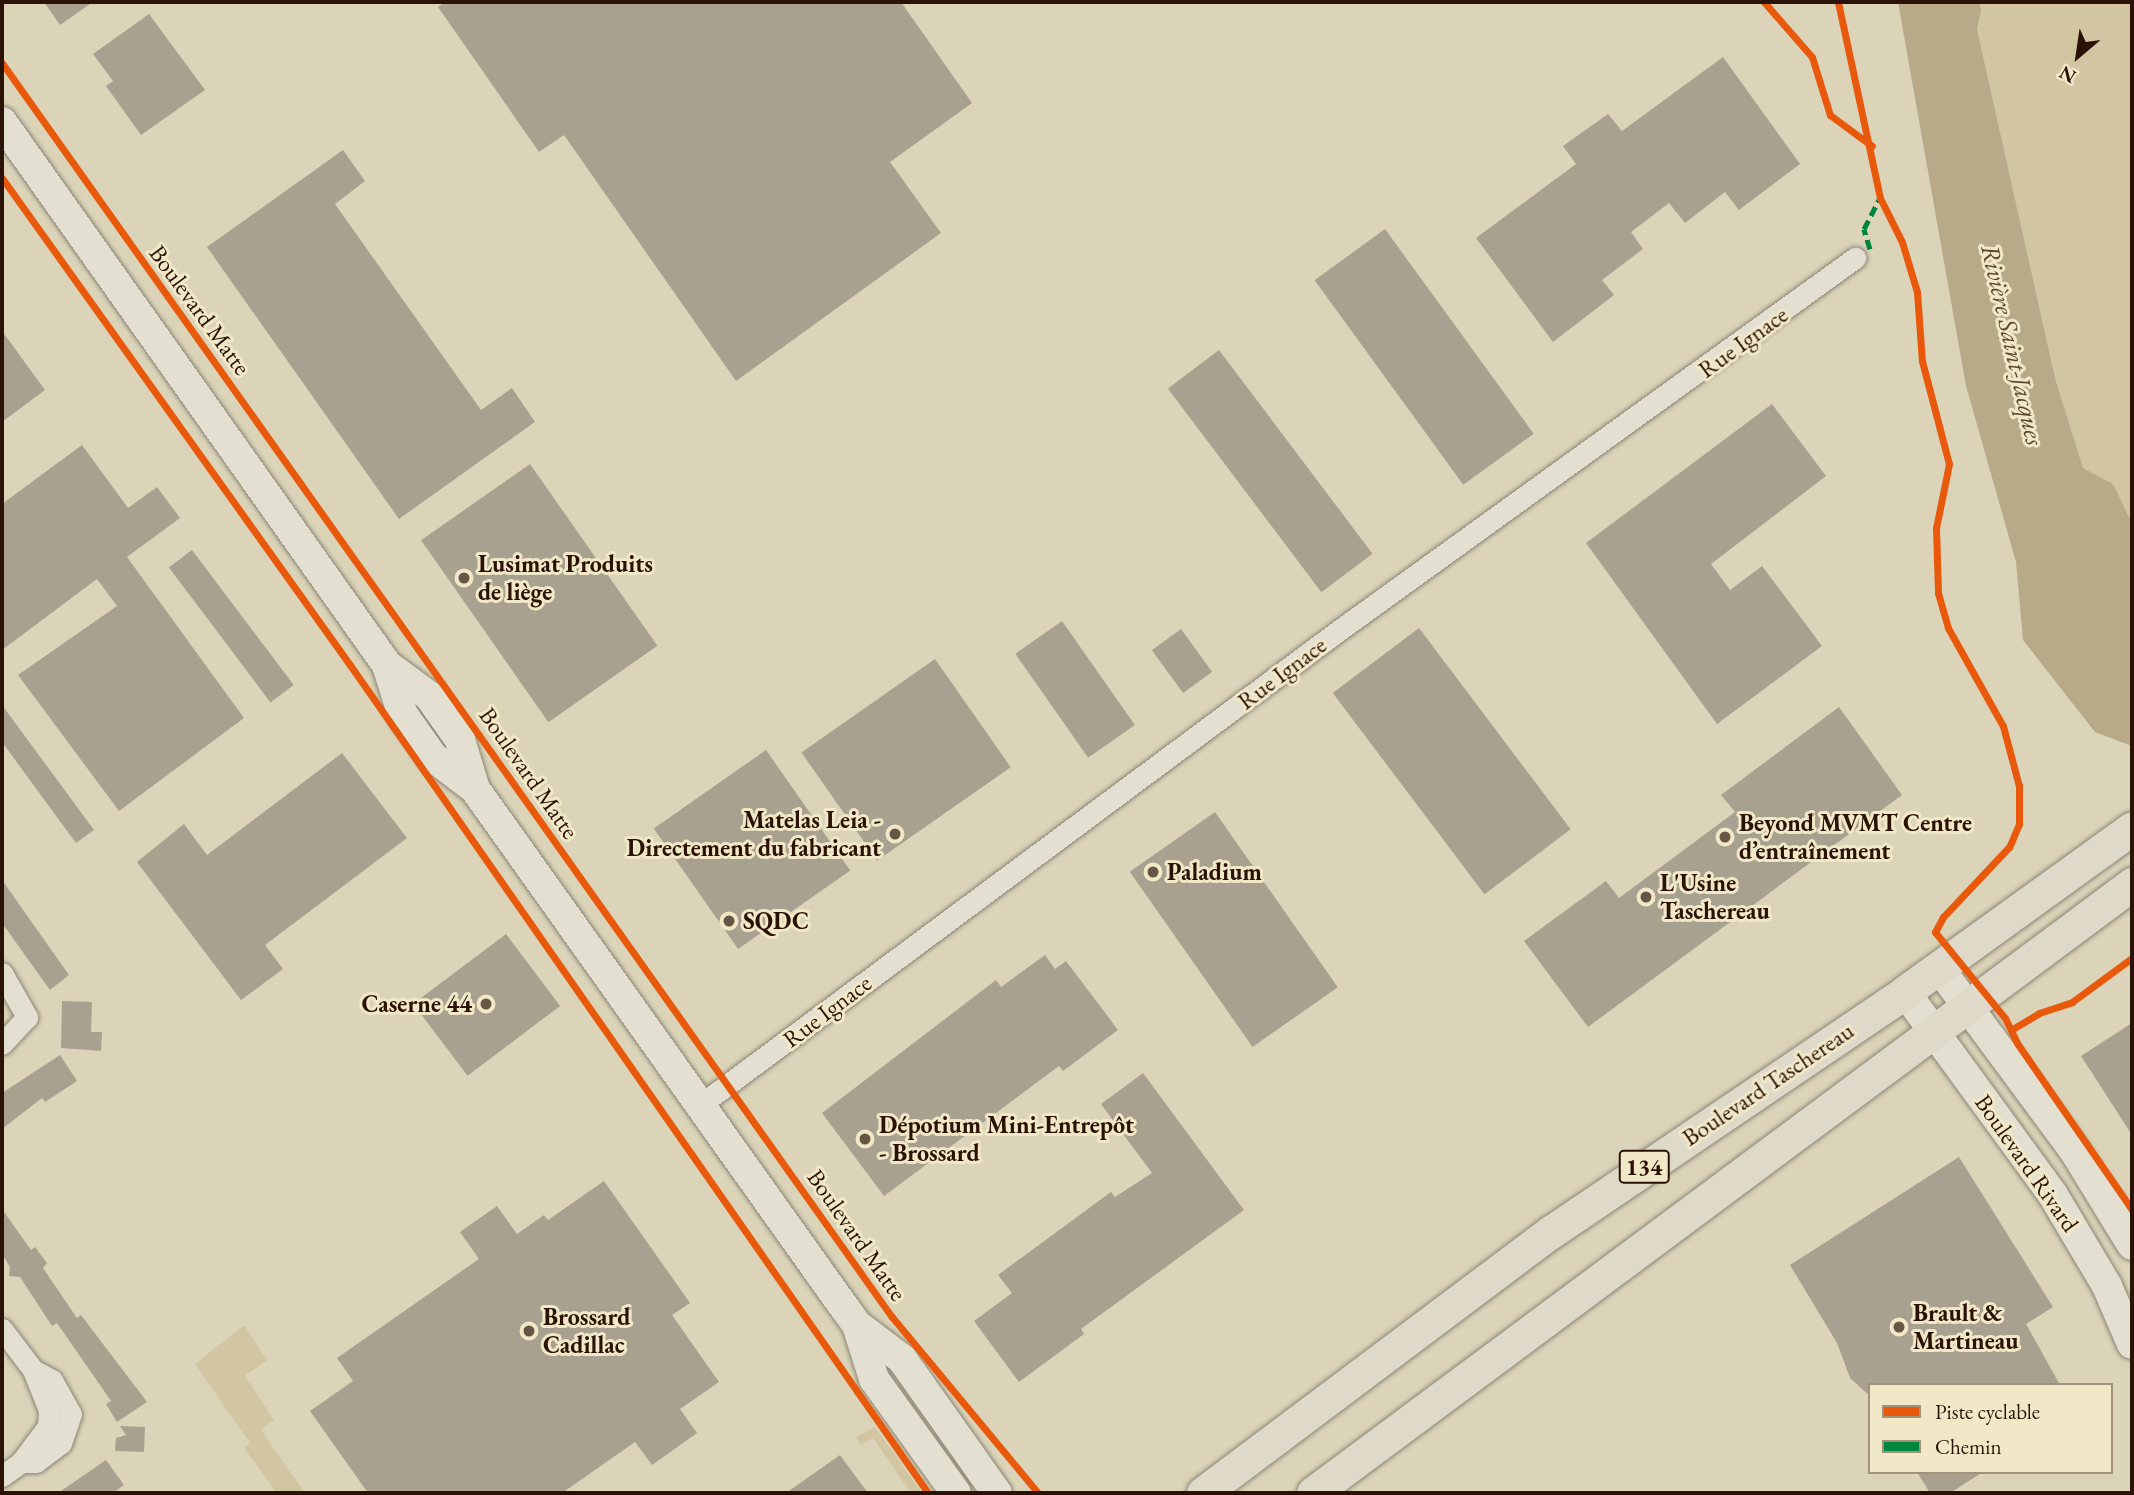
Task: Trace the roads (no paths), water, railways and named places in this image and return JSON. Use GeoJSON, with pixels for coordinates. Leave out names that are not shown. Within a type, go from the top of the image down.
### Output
{"type":"FeatureCollection","features":[{"type":"Feature","properties":{"kind":"main road","name":"Boulevard Matte"},"geometry":{"type":"LineString","coordinates":[[2,121],[387,665],[402,713],[433,757],[475,789],[857,1325],[902,1359],[997,1493]]}},
{"type":"Feature","properties":{"kind":"main road","name":"Boulevard Taschereau"},"geometry":{"type":"LineString","coordinates":[[1202,1493],[1562,1224],[1905,992],[2132,828]]}},
{"type":"Feature","properties":{"kind":"main road","name":"134"},"geometry":{"type":"LineString","coordinates":[[1312,1493],[2132,884]]}},
{"type":"Feature","properties":{"kind":"main road","name":"Boulevard Rivard"},"geometry":{"type":"LineString","coordinates":[[1939,968],[2075,1152],[2132,1245]]}},
{"type":"Feature","properties":{"kind":"main road","name":"Boulevard Rivard"},"geometry":{"type":"LineString","coordinates":[[1905,992],[2070,1222],[2107,1286],[2132,1344]]}},
{"type":"Feature","properties":{"kind":"main road","name":"Boulevard Matte"},"geometry":{"type":"LineString","coordinates":[[857,1325],[874,1379],[956,1493]]}},
{"type":"Feature","properties":{"kind":"street","name":"Rue Ignace"},"geometry":{"type":"LineString","coordinates":[[700,1105],[1338,631],[1855,258]]}},
{"type":"Feature","properties":{"kind":"street"},"geometry":{"type":"LineString","coordinates":[[2,973],[27,1017],[2,1044]]}},
{"type":"Feature","properties":{"kind":"street"},"geometry":{"type":"LineString","coordinates":[[2,1329],[33,1370],[52,1380],[67,1402],[71,1420],[57,1447],[36,1462],[21,1462],[2,1476]]}},
{"type":"Feature","properties":{"kind":"water","name":"Rivière Saint-Jacques"},"geometry":{"type":"Polygon","coordinates":[[[1898,2],[1979,2],[1981,10],[1977,29],[2055,378],[2083,468],[2113,484],[2132,523],[2132,746],[2095,732],[2023,640],[2016,562],[1966,386],[1898,2]]]}},
{"type":"Feature","properties":{"kind":"place","name":"Lusimat Produits de liège"},"geometry":{"type":"Point","coordinates":[464,578]}},
{"type":"Feature","properties":{"kind":"place","name":"Matelas Leia - Directement du fabricant"},"geometry":{"type":"Point","coordinates":[895,834]}},
{"type":"Feature","properties":{"kind":"place","name":"Beyond MVMT Centre d’entraînement"},"geometry":{"type":"Point","coordinates":[1725,837]}},
{"type":"Feature","properties":{"kind":"place","name":"Paladium"},"geometry":{"type":"Point","coordinates":[1153,872]}},
{"type":"Feature","properties":{"kind":"place","name":"L'Usine Taschereau"},"geometry":{"type":"Point","coordinates":[1646,897]}},
{"type":"Feature","properties":{"kind":"place","name":"SQDC"},"geometry":{"type":"Point","coordinates":[729,921]}},
{"type":"Feature","properties":{"kind":"place","name":"Caserne 44"},"geometry":{"type":"Point","coordinates":[486,1004]}},
{"type":"Feature","properties":{"kind":"place","name":"Dépotium Mini-Entrepôt - Brossard"},"geometry":{"type":"Point","coordinates":[865,1139]}},
{"type":"Feature","properties":{"kind":"place","name":"Brault & Martineau"},"geometry":{"type":"Point","coordinates":[1899,1327]}},
{"type":"Feature","properties":{"kind":"place","name":"Brossard Cadillac"},"geometry":{"type":"Point","coordinates":[529,1331]}}]}
